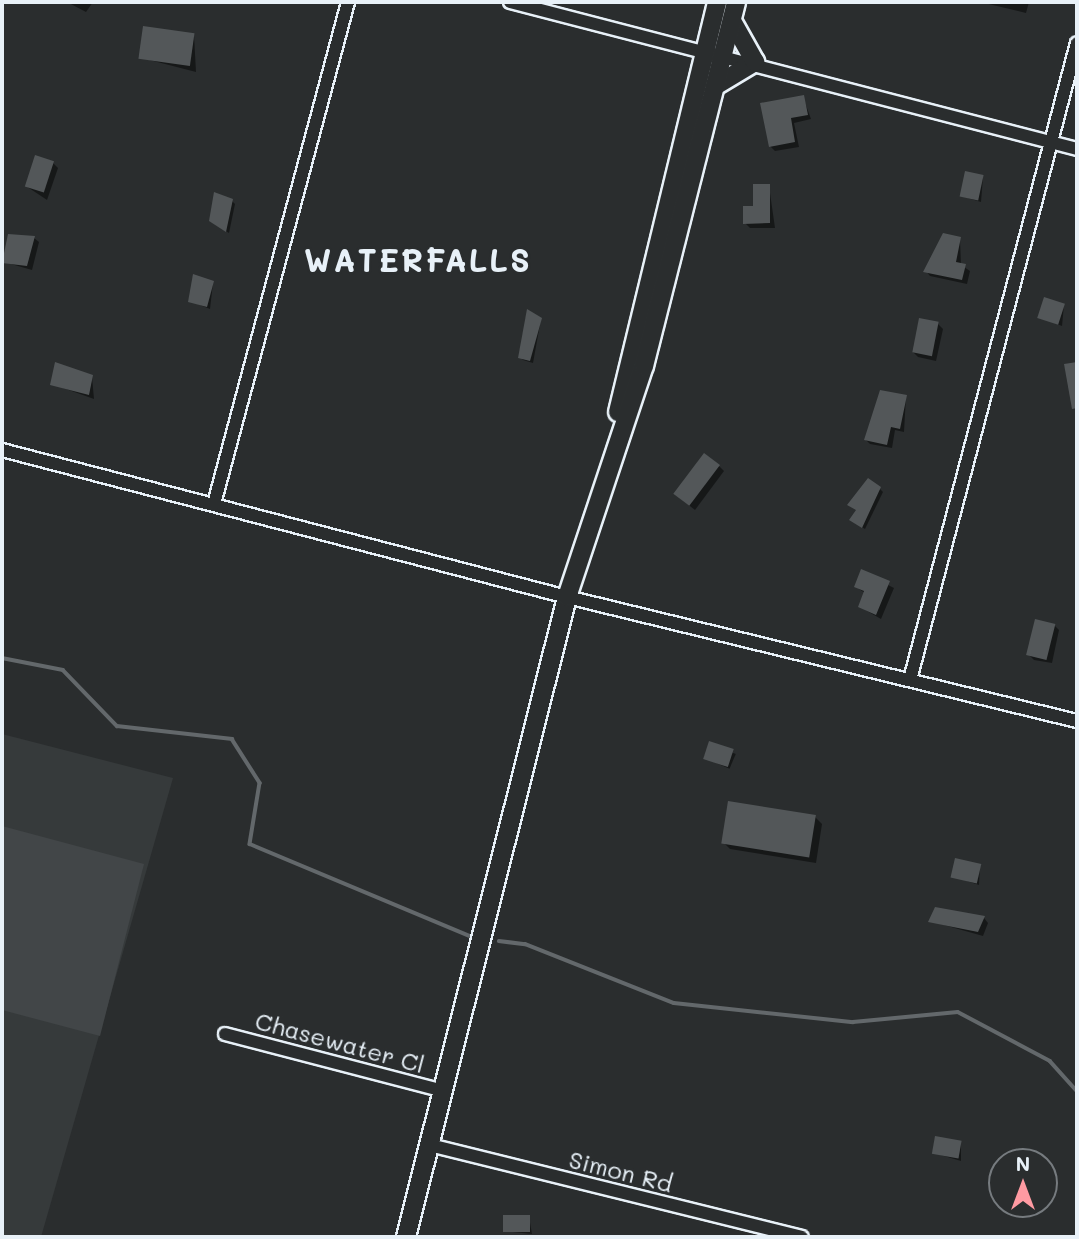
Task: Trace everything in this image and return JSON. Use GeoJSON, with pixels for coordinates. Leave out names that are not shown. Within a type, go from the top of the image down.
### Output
{"type":"FeatureCollection","features":[{"type":"Feature","properties":{"kind":"street"},"geometry":{"type":"LineString","coordinates":[[214,504],[348,2]]}},
{"type":"Feature","properties":{"kind":"street"},"geometry":{"type":"LineString","coordinates":[[510,2],[755,62],[1077,149]]}},
{"type":"Feature","properties":{"kind":"street"},"geometry":{"type":"LineString","coordinates":[[611,450],[627,360],[717,2]]}},
{"type":"Feature","properties":{"kind":"street"},"geometry":{"type":"LineString","coordinates":[[407,1237],[567,597],[611,450],[644,366],[734,10]]}},
{"type":"Feature","properties":{"kind":"street"},"geometry":{"type":"LineString","coordinates":[[734,10],[755,62]]}},
{"type":"Feature","properties":{"kind":"street"},"geometry":{"type":"LineString","coordinates":[[911,676],[1054,144],[1077,43]]}},
{"type":"Feature","properties":{"kind":"street"},"geometry":{"type":"LineString","coordinates":[[715,86],[755,62]]}},
{"type":"Feature","properties":{"kind":"street"},"geometry":{"type":"LineString","coordinates":[[2,450],[567,597],[911,676],[1077,721]]}},
{"type":"Feature","properties":{"kind":"street","name":"Chasewater Cl"},"geometry":{"type":"LineString","coordinates":[[225,1034],[444,1091]]}},
{"type":"Feature","properties":{"kind":"street","name":"Simon Rd"},"geometry":{"type":"LineString","coordinates":[[430,1145],[802,1237]]}},
{"type":"Feature","properties":{"kind":"shaded area"},"geometry":{"type":"Polygon","coordinates":[[[2,734],[173,778],[41,1237],[2,1237],[2,734]]]}},
{"type":"Feature","properties":{"kind":"shaded area"},"geometry":{"type":"Polygon","coordinates":[[[2,826],[144,864],[100,1036],[2,1010],[2,826]]]}},
{"type":"Feature","properties":{"kind":"building"},"geometry":{"type":"Polygon","coordinates":[[[143,26],[194,33],[190,66],[138,59],[143,26]]]}},
{"type":"Feature","properties":{"kind":"building"},"geometry":{"type":"Polygon","coordinates":[[[804,95],[808,115],[791,118],[795,142],[769,147],[760,103],[804,95]]]}},
{"type":"Feature","properties":{"kind":"building"},"geometry":{"type":"Polygon","coordinates":[[[35,155],[54,161],[44,193],[25,186],[35,155]]]}},
{"type":"Feature","properties":{"kind":"building"},"geometry":{"type":"Polygon","coordinates":[[[965,171],[984,175],[978,200],[960,196],[965,171]]]}},
{"type":"Feature","properties":{"kind":"building"},"geometry":{"type":"Polygon","coordinates":[[[753,184],[770,184],[770,223],[743,224],[743,206],[753,206],[753,184]]]}},
{"type":"Feature","properties":{"kind":"building"},"geometry":{"type":"Polygon","coordinates":[[[214,192],[233,199],[226,232],[209,221],[214,192]]]}},
{"type":"Feature","properties":{"kind":"building"},"geometry":{"type":"Polygon","coordinates":[[[943,233],[961,237],[956,262],[966,264],[962,280],[923,272],[943,233]]]}},
{"type":"Feature","properties":{"kind":"building"},"geometry":{"type":"Polygon","coordinates":[[[8,234],[35,236],[27,266],[2,263],[8,234]]]}},
{"type":"Feature","properties":{"kind":"building"},"geometry":{"type":"Polygon","coordinates":[[[193,274],[214,281],[207,307],[188,302],[193,274]]]}},
{"type":"Feature","properties":{"kind":"building"},"geometry":{"type":"Polygon","coordinates":[[[1044,297],[1065,304],[1058,325],[1037,318],[1044,297]]]}},
{"type":"Feature","properties":{"kind":"building"},"geometry":{"type":"Polygon","coordinates":[[[527,309],[542,318],[530,361],[518,358],[527,309]]]}},
{"type":"Feature","properties":{"kind":"building"},"geometry":{"type":"Polygon","coordinates":[[[919,318],[939,322],[932,356],[912,352],[919,318]]]}},
{"type":"Feature","properties":{"kind":"building"},"geometry":{"type":"Polygon","coordinates":[[[55,362],[93,375],[89,395],[50,385],[55,362]]]}},
{"type":"Feature","properties":{"kind":"building"},"geometry":{"type":"Polygon","coordinates":[[[1077,362],[1077,408],[1072,409],[1064,364],[1077,362]]]}},
{"type":"Feature","properties":{"kind":"building"},"geometry":{"type":"Polygon","coordinates":[[[880,390],[907,395],[900,429],[891,427],[887,445],[864,440],[880,390]]]}},
{"type":"Feature","properties":{"kind":"building"},"geometry":{"type":"Polygon","coordinates":[[[704,453],[720,465],[689,506],[673,494],[704,453]]]}},
{"type":"Feature","properties":{"kind":"building"},"geometry":{"type":"Polygon","coordinates":[[[868,478],[881,487],[862,528],[849,520],[856,510],[847,505],[868,478]]]}},
{"type":"Feature","properties":{"kind":"building"},"geometry":{"type":"Polygon","coordinates":[[[861,569],[890,581],[876,615],[858,607],[864,591],[854,587],[861,569]]]}},
{"type":"Feature","properties":{"kind":"building"},"geometry":{"type":"Polygon","coordinates":[[[1035,619],[1055,624],[1046,660],[1026,655],[1035,619]]]}},
{"type":"Feature","properties":{"kind":"building"},"geometry":{"type":"Polygon","coordinates":[[[709,741],[734,749],[728,767],[703,759],[709,741]]]}},
{"type":"Feature","properties":{"kind":"building"},"geometry":{"type":"Polygon","coordinates":[[[728,801],[816,815],[809,857],[721,843],[728,801]]]}},
{"type":"Feature","properties":{"kind":"building"},"geometry":{"type":"Polygon","coordinates":[[[955,858],[981,864],[977,884],[951,877],[955,858]]]}},
{"type":"Feature","properties":{"kind":"building"},"geometry":{"type":"Polygon","coordinates":[[[935,907],[985,916],[978,932],[928,922],[935,907]]]}},
{"type":"Feature","properties":{"kind":"building"},"geometry":{"type":"Polygon","coordinates":[[[935,1136],[962,1141],[958,1158],[932,1154],[935,1136]]]}},
{"type":"Feature","properties":{"kind":"building"},"geometry":{"type":"Polygon","coordinates":[[[503,1215],[530,1215],[530,1232],[503,1232],[503,1215]]]}},
{"type":"Feature","properties":{"kind":"waterway"},"geometry":{"type":"LineString","coordinates":[[2,658],[63,670],[117,726],[232,739],[260,783],[250,844],[475,938]]}},
{"type":"Feature","properties":{"kind":"waterway"},"geometry":{"type":"LineString","coordinates":[[499,941],[525,944],[674,1003],[853,1022],[958,1012],[1050,1061],[1077,1091]]}},
{"type":"Feature","properties":{"kind":"district","name":"WATERFALLS"},"geometry":{"type":"Point","coordinates":[418,259]}}]}
